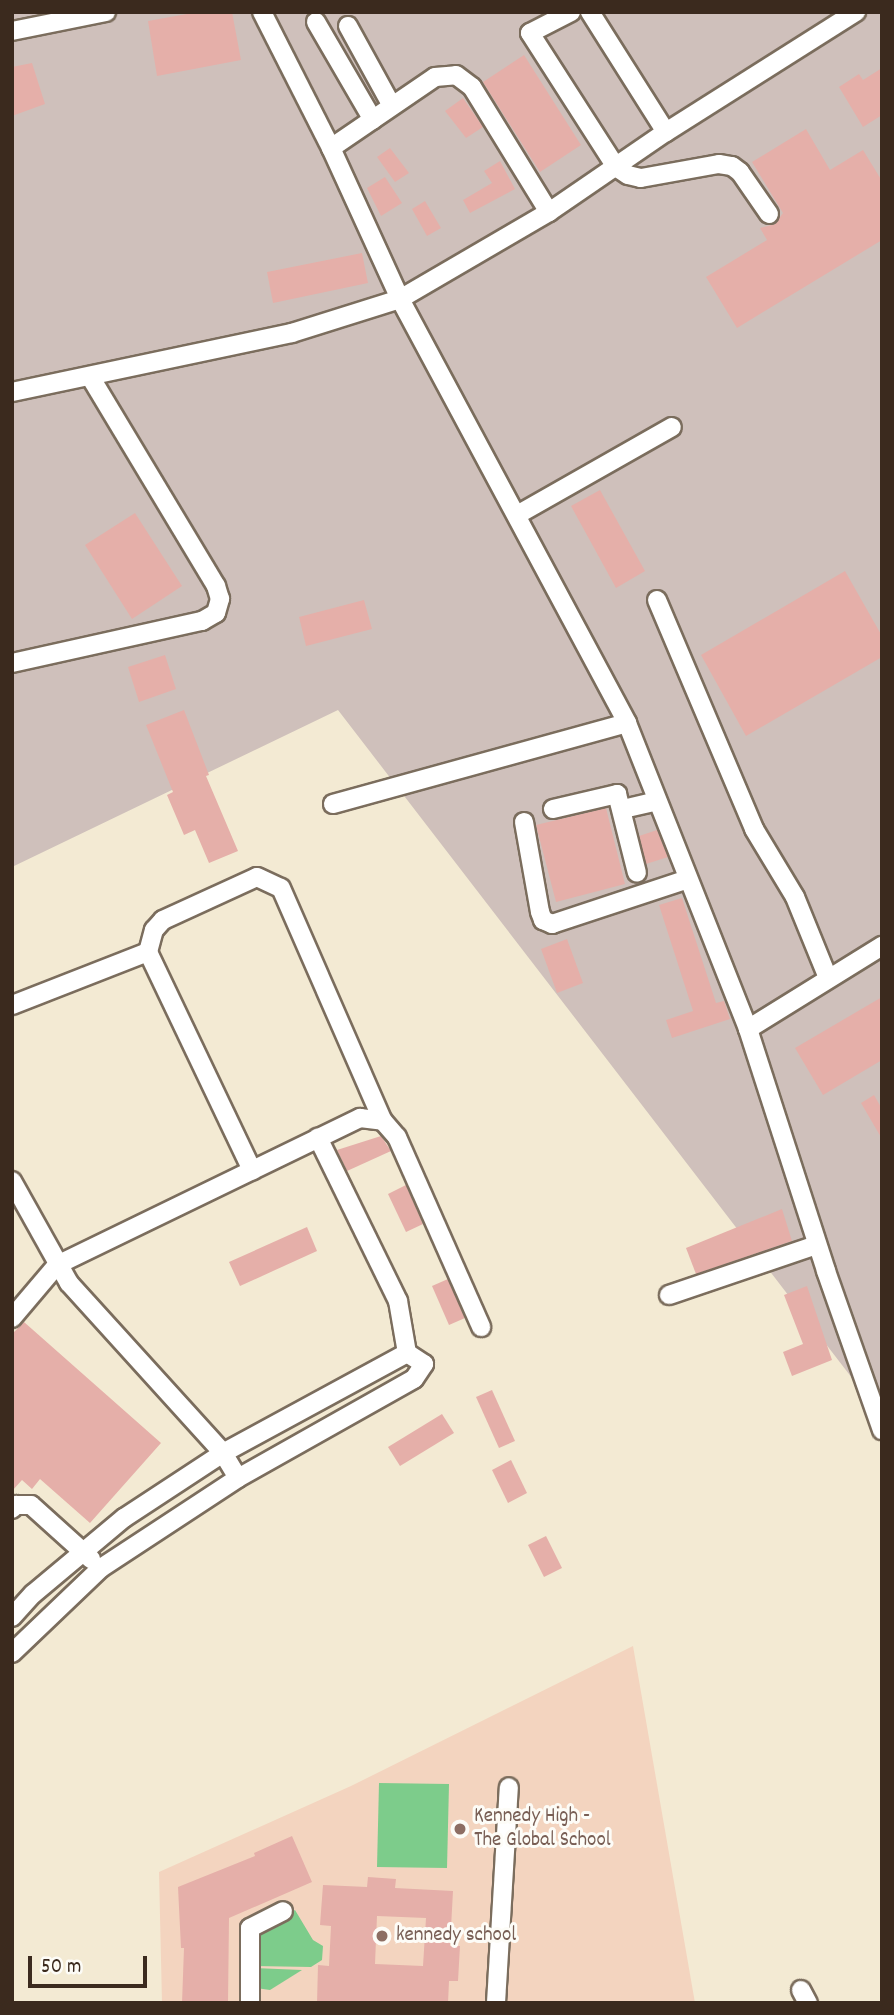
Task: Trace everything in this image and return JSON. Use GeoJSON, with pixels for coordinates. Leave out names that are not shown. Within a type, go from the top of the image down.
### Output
{"type":"FeatureCollection","features":[{"type":"Feature","properties":{"kind":"street"},"geometry":{"type":"LineString","coordinates":[[12,31],[106,12]]}},
{"type":"Feature","properties":{"kind":"street"},"geometry":{"type":"LineString","coordinates":[[571,12],[540,19],[530,33],[616,167],[628,175],[641,178],[719,164],[732,166],[740,172],[769,214]]}},
{"type":"Feature","properties":{"kind":"street"},"geometry":{"type":"LineString","coordinates":[[590,12],[666,132]]}},
{"type":"Feature","properties":{"kind":"street"},"geometry":{"type":"LineString","coordinates":[[12,392],[91,378],[292,333],[400,299],[549,212],[666,132],[856,12]]}},
{"type":"Feature","properties":{"kind":"street"},"geometry":{"type":"LineString","coordinates":[[263,13],[331,148],[400,299],[626,723],[748,1029],[817,1245],[882,1430]]}},
{"type":"Feature","properties":{"kind":"street"},"geometry":{"type":"LineString","coordinates":[[316,22],[373,120]]}},
{"type":"Feature","properties":{"kind":"street"},"geometry":{"type":"LineString","coordinates":[[348,26],[392,106]]}},
{"type":"Feature","properties":{"kind":"street"},"geometry":{"type":"LineString","coordinates":[[331,148],[435,77],[456,75],[472,87],[549,212]]}},
{"type":"Feature","properties":{"kind":"street"},"geometry":{"type":"LineString","coordinates":[[12,663],[202,621],[216,612],[220,599],[216,586],[91,378]]}},
{"type":"Feature","properties":{"kind":"street"},"geometry":{"type":"LineString","coordinates":[[517,515],[672,427]]}},
{"type":"Feature","properties":{"kind":"street"},"geometry":{"type":"LineString","coordinates":[[657,600],[754,829],[795,897],[828,978]]}},
{"type":"Feature","properties":{"kind":"street"},"geometry":{"type":"LineString","coordinates":[[333,804],[626,723]]}},
{"type":"Feature","properties":{"kind":"street"},"geometry":{"type":"LineString","coordinates":[[553,809],[613,794],[620,797],[637,873]]}},
{"type":"Feature","properties":{"kind":"street"},"geometry":{"type":"LineString","coordinates":[[623,809],[657,801]]}},
{"type":"Feature","properties":{"kind":"street"},"geometry":{"type":"LineString","coordinates":[[524,821],[542,920],[552,924],[688,879]]}},
{"type":"Feature","properties":{"kind":"street"},"geometry":{"type":"LineString","coordinates":[[252,1170],[148,952],[154,930],[163,920],[257,877],[281,888],[383,1121],[397,1137],[481,1327]]}},
{"type":"Feature","properties":{"kind":"street"},"geometry":{"type":"LineString","coordinates":[[748,1029],[882,946]]}},
{"type":"Feature","properties":{"kind":"street"},"geometry":{"type":"LineString","coordinates":[[12,1005],[148,952]]}},
{"type":"Feature","properties":{"kind":"street"},"geometry":{"type":"LineString","coordinates":[[12,1318],[57,1265],[360,1118],[383,1121]]}},
{"type":"Feature","properties":{"kind":"street"},"geometry":{"type":"LineString","coordinates":[[12,1653],[101,1568],[238,1478],[414,1379],[424,1364],[407,1353],[398,1301],[317,1138]]}},
{"type":"Feature","properties":{"kind":"street"},"geometry":{"type":"LineString","coordinates":[[12,1181],[69,1283],[223,1453],[238,1478]]}},
{"type":"Feature","properties":{"kind":"street"},"geometry":{"type":"LineString","coordinates":[[669,1295],[817,1245]]}},
{"type":"Feature","properties":{"kind":"street"},"geometry":{"type":"LineString","coordinates":[[36,1630],[13,1613],[124,1518],[223,1453],[407,1353]]}},
{"type":"Feature","properties":{"kind":"street"},"geometry":{"type":"LineString","coordinates":[[12,1509],[16,1505],[32,1505],[101,1568]]}},
{"type":"Feature","properties":{"kind":"street"},"geometry":{"type":"LineString","coordinates":[[496,2003],[509,1787]]}},
{"type":"Feature","properties":{"kind":"street"},"geometry":{"type":"LineString","coordinates":[[250,2003],[250,1928],[283,1911]]}},
{"type":"Feature","properties":{"kind":"shaded area"},"geometry":{"type":"Polygon","coordinates":[[[12,12],[882,12],[882,1417],[338,710],[12,867],[12,12]]]}},
{"type":"Feature","properties":{"kind":"shaded area","name":"Kennedy High - The Global School"},"geometry":{"type":"Polygon","coordinates":[[[633,1646],[695,2003],[162,2003],[159,1872],[351,1786],[633,1646]]]}},
{"type":"Feature","properties":{"kind":"green space"},"geometry":{"type":"Polygon","coordinates":[[[379,1783],[449,1784],[447,1868],[377,1867],[379,1783]]]}},
{"type":"Feature","properties":{"kind":"green space"},"geometry":{"type":"Polygon","coordinates":[[[295,1910],[313,1940],[323,1946],[322,1960],[311,1967],[253,1966],[254,1933],[295,1910]]]}},
{"type":"Feature","properties":{"kind":"green space"},"geometry":{"type":"Polygon","coordinates":[[[253,1968],[302,1970],[270,1990],[256,1988],[253,1968]]]}},
{"type":"Feature","properties":{"kind":"building"},"geometry":{"type":"Polygon","coordinates":[[[198,12],[232,12],[241,60],[157,76],[148,21],[198,12]]]}},
{"type":"Feature","properties":{"kind":"building"},"geometry":{"type":"Polygon","coordinates":[[[524,55],[581,145],[540,172],[483,82],[524,55]]]}},
{"type":"Feature","properties":{"kind":"building"},"geometry":{"type":"Polygon","coordinates":[[[32,63],[45,104],[12,116],[12,67],[32,63]]]}},
{"type":"Feature","properties":{"kind":"building"},"geometry":{"type":"Polygon","coordinates":[[[882,68],[882,115],[863,127],[839,87],[859,74],[863,80],[882,68]]]}},
{"type":"Feature","properties":{"kind":"building"},"geometry":{"type":"Polygon","coordinates":[[[463,98],[483,127],[466,138],[445,111],[463,98]]]}},
{"type":"Feature","properties":{"kind":"building"},"geometry":{"type":"Polygon","coordinates":[[[806,129],[830,170],[863,150],[882,181],[882,240],[737,328],[706,277],[767,240],[760,228],[775,224],[783,213],[752,162],[806,129]]]}},
{"type":"Feature","properties":{"kind":"building"},"geometry":{"type":"Polygon","coordinates":[[[390,148],[409,173],[395,182],[377,157],[390,148]]]}},
{"type":"Feature","properties":{"kind":"building"},"geometry":{"type":"Polygon","coordinates":[[[500,161],[515,189],[470,213],[463,200],[492,183],[484,171],[500,161]]]}},
{"type":"Feature","properties":{"kind":"building"},"geometry":{"type":"Polygon","coordinates":[[[385,177],[402,203],[381,216],[367,188],[385,177]]]}},
{"type":"Feature","properties":{"kind":"building"},"geometry":{"type":"Polygon","coordinates":[[[425,201],[441,228],[427,236],[412,209],[425,201]]]}},
{"type":"Feature","properties":{"kind":"building"},"geometry":{"type":"Polygon","coordinates":[[[362,253],[368,283],[273,303],[267,272],[362,253]]]}},
{"type":"Feature","properties":{"kind":"building"},"geometry":{"type":"Polygon","coordinates":[[[600,490],[645,571],[616,588],[571,506],[600,490]]]}},
{"type":"Feature","properties":{"kind":"building"},"geometry":{"type":"Polygon","coordinates":[[[135,513],[182,586],[132,619],[85,545],[135,513]]]}},
{"type":"Feature","properties":{"kind":"building"},"geometry":{"type":"Polygon","coordinates":[[[845,571],[882,636],[882,657],[746,736],[701,655],[845,571]]]}},
{"type":"Feature","properties":{"kind":"building"},"geometry":{"type":"Polygon","coordinates":[[[364,600],[372,629],[306,646],[299,617],[364,600]]]}},
{"type":"Feature","properties":{"kind":"building"},"geometry":{"type":"Polygon","coordinates":[[[165,655],[176,689],[139,702],[128,667],[165,655]]]}},
{"type":"Feature","properties":{"kind":"building"},"geometry":{"type":"Polygon","coordinates":[[[184,710],[209,775],[206,776],[238,851],[209,863],[195,830],[184,835],[167,795],[173,792],[146,725],[184,710]]]}},
{"type":"Feature","properties":{"kind":"building"},"geometry":{"type":"Polygon","coordinates":[[[606,808],[625,884],[556,902],[536,825],[606,808]]]}},
{"type":"Feature","properties":{"kind":"building"},"geometry":{"type":"Polygon","coordinates":[[[657,830],[668,857],[646,864],[639,836],[657,830]]]}},
{"type":"Feature","properties":{"kind":"building"},"geometry":{"type":"Polygon","coordinates":[[[682,898],[716,1003],[724,1001],[730,1019],[672,1038],[666,1020],[693,1011],[659,905],[682,898]]]}},
{"type":"Feature","properties":{"kind":"building"},"geometry":{"type":"Polygon","coordinates":[[[567,939],[583,983],[557,993],[541,949],[567,939]]]}},
{"type":"Feature","properties":{"kind":"building"},"geometry":{"type":"Polygon","coordinates":[[[882,997],[882,1060],[823,1095],[795,1048],[882,997]]]}},
{"type":"Feature","properties":{"kind":"building"},"geometry":{"type":"Polygon","coordinates":[[[874,1095],[882,1109],[882,1139],[861,1103],[874,1095]]]}},
{"type":"Feature","properties":{"kind":"building"},"geometry":{"type":"Polygon","coordinates":[[[381,1136],[391,1151],[347,1171],[337,1150],[381,1136]]]}},
{"type":"Feature","properties":{"kind":"building"},"geometry":{"type":"Polygon","coordinates":[[[406,1185],[423,1224],[406,1232],[388,1194],[406,1185]]]}},
{"type":"Feature","properties":{"kind":"building"},"geometry":{"type":"Polygon","coordinates":[[[782,1209],[792,1241],[696,1274],[686,1248],[782,1209]]]}},
{"type":"Feature","properties":{"kind":"building"},"geometry":{"type":"Polygon","coordinates":[[[307,1227],[317,1251],[240,1286],[229,1262],[307,1227]]]}},
{"type":"Feature","properties":{"kind":"building"},"geometry":{"type":"Polygon","coordinates":[[[448,1279],[465,1318],[449,1325],[432,1286],[448,1279]]]}},
{"type":"Feature","properties":{"kind":"building"},"geometry":{"type":"Polygon","coordinates":[[[807,1286],[832,1360],[792,1376],[783,1352],[803,1344],[784,1295],[807,1286]]]}},
{"type":"Feature","properties":{"kind":"building"},"geometry":{"type":"Polygon","coordinates":[[[24,1322],[161,1443],[90,1523],[40,1479],[32,1489],[22,1480],[12,1491],[12,1334],[24,1322]]]}},
{"type":"Feature","properties":{"kind":"building"},"geometry":{"type":"Polygon","coordinates":[[[492,1390],[515,1441],[499,1448],[476,1397],[492,1390]]]}},
{"type":"Feature","properties":{"kind":"building"},"geometry":{"type":"Polygon","coordinates":[[[442,1414],[454,1433],[400,1466],[388,1447],[442,1414]]]}},
{"type":"Feature","properties":{"kind":"building"},"geometry":{"type":"Polygon","coordinates":[[[511,1460],[527,1493],[508,1503],[492,1470],[511,1460]]]}},
{"type":"Feature","properties":{"kind":"building"},"geometry":{"type":"Polygon","coordinates":[[[546,1536],[562,1568],[544,1577],[528,1545],[546,1536]]]}},
{"type":"Feature","properties":{"kind":"building"},"geometry":{"type":"Polygon","coordinates":[[[292,1836],[312,1882],[229,1918],[228,2003],[182,2003],[184,1948],[181,1948],[178,1887],[255,1856],[254,1853],[292,1836]]]}},
{"type":"Feature","properties":{"kind":"building"},"geometry":{"type":"Polygon","coordinates":[[[368,1877],[396,1879],[395,1888],[453,1891],[450,1946],[460,1946],[458,1981],[449,1981],[448,2003],[317,2003],[318,1965],[329,1966],[331,1926],[320,1925],[323,1885],[367,1887],[368,1877]],[[377,1916],[375,1964],[423,1966],[426,1918],[377,1916]]]}},
{"type":"Feature","properties":{"kind":"place","name":"Kennedy High - The Global School"},"geometry":{"type":"Point","coordinates":[460,1829]}},
{"type":"Feature","properties":{"kind":"place","name":"kennedy school"},"geometry":{"type":"Point","coordinates":[382,1936]}}]}
